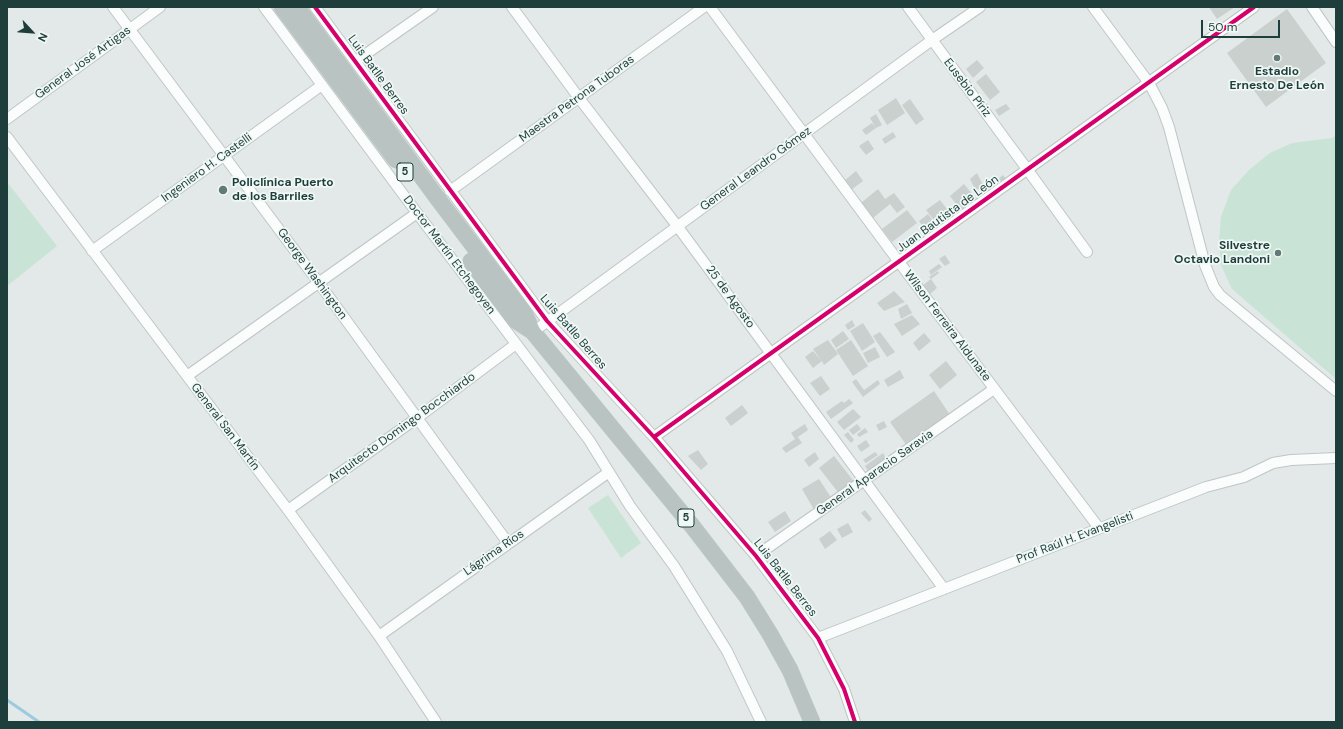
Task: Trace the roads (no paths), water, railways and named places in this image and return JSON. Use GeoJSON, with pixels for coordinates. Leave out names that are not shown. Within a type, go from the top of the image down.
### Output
{"type":"FeatureCollection","features":[{"type":"Feature","properties":{"kind":"highway","name":"5"},"geometry":{"type":"LineString","coordinates":[[282,7],[515,320],[533,332]]}},
{"type":"Feature","properties":{"kind":"highway","name":"5"},"geometry":{"type":"LineString","coordinates":[[297,7],[524,313],[533,332],[693,527],[747,597],[790,670],[812,722]]}},
{"type":"Feature","properties":{"kind":"street","name":"George Washington"},"geometry":{"type":"LineString","coordinates":[[113,7],[225,155],[508,543]]}},
{"type":"Feature","properties":{"kind":"street","name":"General José Artigas"},"geometry":{"type":"LineString","coordinates":[[7,119],[160,7]]}},
{"type":"Feature","properties":{"kind":"street","name":"Doctor Martín Etchegoyen"},"geometry":{"type":"LineString","coordinates":[[264,7],[417,213],[589,440],[630,506],[674,566],[727,651],[761,722]]}},
{"type":"Feature","properties":{"kind":"street","name":"Luis Batlle Berres"},"geometry":{"type":"LineString","coordinates":[[315,7],[547,320],[654,437],[756,556],[818,638],[844,690],[855,722]]}},
{"type":"Feature","properties":{"kind":"street"},"geometry":{"type":"LineString","coordinates":[[356,61],[433,7]]}},
{"type":"Feature","properties":{"kind":"street","name":"25 de Agosto"},"geometry":{"type":"LineString","coordinates":[[512,7],[579,98],[678,227],[944,589]]}},
{"type":"Feature","properties":{"kind":"street","name":"Maestra Petrona Tuboras"},"geometry":{"type":"LineString","coordinates":[[450,191],[704,7]]}},
{"type":"Feature","properties":{"kind":"street","name":"Wilson Ferreira Aldunate"},"geometry":{"type":"LineString","coordinates":[[710,7],[1099,528]]}},
{"type":"Feature","properties":{"kind":"street","name":"Eusebio Píriz"},"geometry":{"type":"LineString","coordinates":[[908,7],[1027,168],[1086,252]]}},
{"type":"Feature","properties":{"kind":"street","name":"General Leandro Gómez"},"geometry":{"type":"LineString","coordinates":[[533,332],[547,320],[678,227],[932,40],[980,7]]}},
{"type":"Feature","properties":{"kind":"street"},"geometry":{"type":"LineString","coordinates":[[1093,7],[1149,83],[1160,103],[1169,127],[1205,265],[1214,287],[1220,295],[1336,391]]}},
{"type":"Feature","properties":{"kind":"street","name":"Juan Bautista de León"},"geometry":{"type":"LineString","coordinates":[[654,437],[899,262],[1027,168],[1149,83],[1254,7]]}},
{"type":"Feature","properties":{"kind":"street"},"geometry":{"type":"LineString","coordinates":[[1312,7],[1336,42]]}},
{"type":"Feature","properties":{"kind":"street","name":"Ingeniero H. Castelli"},"geometry":{"type":"LineString","coordinates":[[92,251],[322,85]]}},
{"type":"Feature","properties":{"kind":"street","name":"General San Martín"},"geometry":{"type":"LineString","coordinates":[[7,137],[288,510],[379,636],[436,722]]}},
{"type":"Feature","properties":{"kind":"street"},"geometry":{"type":"LineString","coordinates":[[188,376],[417,213]]}},
{"type":"Feature","properties":{"kind":"street","name":"Arquitecto Domingo Bocchiardo"},"geometry":{"type":"LineString","coordinates":[[288,510],[417,418],[516,344]]}},
{"type":"Feature","properties":{"kind":"street","name":"General Aparacio Saravia"},"geometry":{"type":"LineString","coordinates":[[756,556],[994,389]]}},
{"type":"Feature","properties":{"kind":"street","name":"Prof Raúl H. Evangelisti"},"geometry":{"type":"LineString","coordinates":[[818,638],[1206,486],[1244,477],[1273,463],[1291,460],[1336,458]]}},
{"type":"Feature","properties":{"kind":"street","name":"Lágrima Ríos"},"geometry":{"type":"LineString","coordinates":[[379,636],[609,472]]}},
{"type":"Feature","properties":{"kind":"waterway"},"geometry":{"type":"LineString","coordinates":[[7,700],[39,722]]}},
{"type":"Feature","properties":{"kind":"place","name":"Estadio Ernesto De León"},"geometry":{"type":"Point","coordinates":[1277,58]}},
{"type":"Feature","properties":{"kind":"place","name":"Policlínica Puerto de los Barriles"},"geometry":{"type":"Point","coordinates":[223,190]}},
{"type":"Feature","properties":{"kind":"place","name":"Silvestre Octavio Landoni"},"geometry":{"type":"Point","coordinates":[1278,253]}}]}
